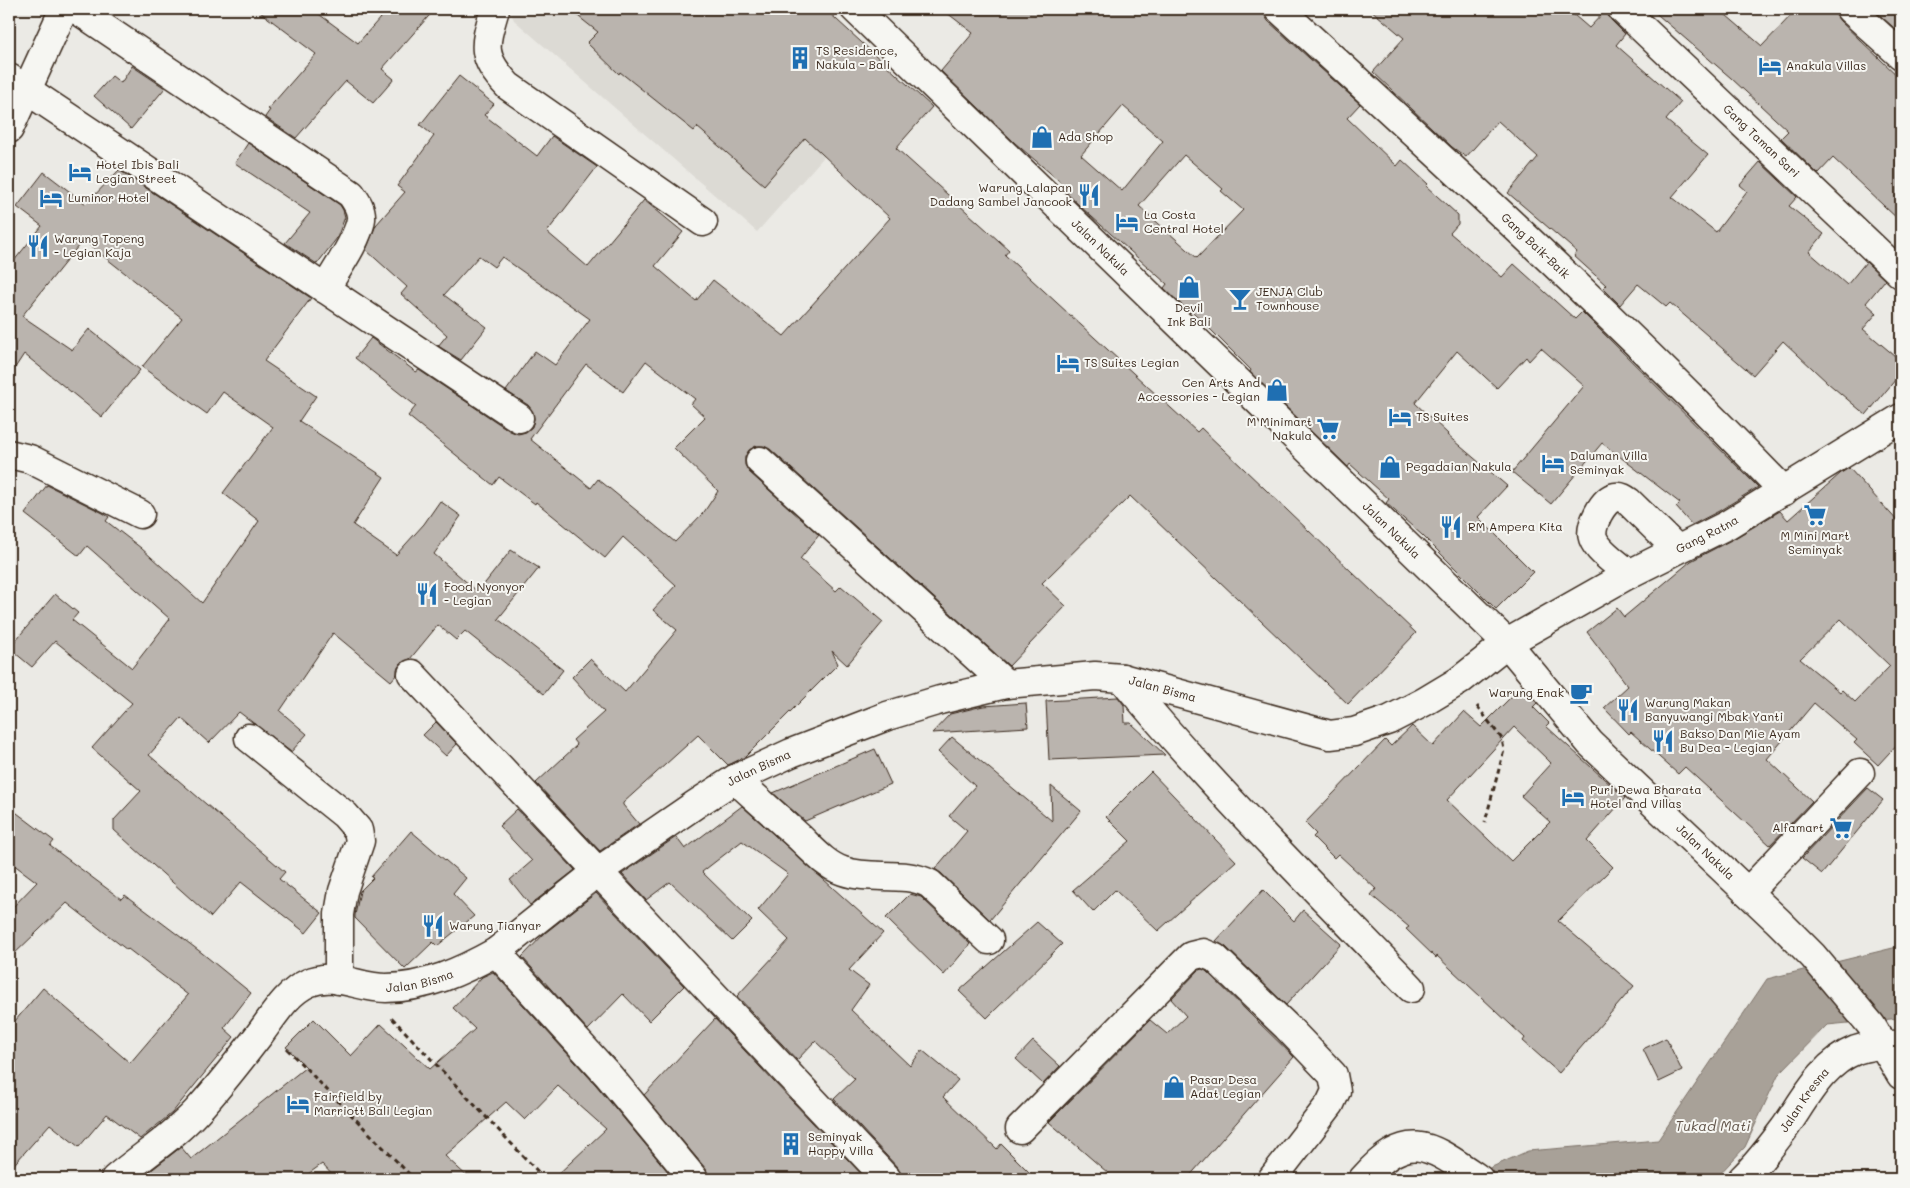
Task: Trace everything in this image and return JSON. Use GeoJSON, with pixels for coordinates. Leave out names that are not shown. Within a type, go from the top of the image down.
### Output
{"type":"FeatureCollection","features":[{"type":"Feature","properties":{"kind":"street"},"geometry":{"type":"LineString","coordinates":[[494,9],[486,37],[486,55],[494,70],[508,86],[703,222]]}},
{"type":"Feature","properties":{"kind":"street","name":"Jalan Nakula"},"geometry":{"type":"LineString","coordinates":[[855,9],[1507,643],[1590,743],[1813,956],[1885,1038],[1901,1075]]}},
{"type":"Feature","properties":{"kind":"street","name":"Gang Baik-Baik"},"geometry":{"type":"LineString","coordinates":[[1280,9],[1444,160],[1713,417],[1784,490]]}},
{"type":"Feature","properties":{"kind":"street","name":"Gang Taman Sari"},"geometry":{"type":"LineString","coordinates":[[1622,9],[1901,274]]}},
{"type":"Feature","properties":{"kind":"street"},"geometry":{"type":"LineString","coordinates":[[1850,9],[1901,54]]}},
{"type":"Feature","properties":{"kind":"street"},"geometry":{"type":"LineString","coordinates":[[9,129],[18,84],[62,11],[351,194],[358,205],[361,218],[356,236],[325,289]]}},
{"type":"Feature","properties":{"kind":"street"},"geometry":{"type":"LineString","coordinates":[[18,84],[519,418]]}},
{"type":"Feature","properties":{"kind":"street","name":"Gang Ratna"},"geometry":{"type":"LineString","coordinates":[[1507,643],[1629,574],[1727,525],[1901,418]]}},
{"type":"Feature","properties":{"kind":"street"},"geometry":{"type":"LineString","coordinates":[[9,454],[30,459],[140,514]]}},
{"type":"Feature","properties":{"kind":"street"},"geometry":{"type":"LineString","coordinates":[[760,461],[1006,684]]}},
{"type":"Feature","properties":{"kind":"street"},"geometry":{"type":"LineString","coordinates":[[1629,574],[1607,555],[1592,536],[1591,529],[1597,515],[1608,500],[1614,497],[1622,497],[1677,549]]}},
{"type":"Feature","properties":{"kind":"street","name":"Jalan Bisma"},"geometry":{"type":"LineString","coordinates":[[115,1179],[177,1131],[227,1076],[288,997],[308,983],[327,978],[384,988],[416,986],[439,979],[496,952],[597,872],[735,779],[791,753],[887,716],[940,700],[1006,684],[1095,676],[1122,678],[1330,735],[1354,732],[1389,720],[1459,681],[1507,643]]}},
{"type":"Feature","properties":{"kind":"street"},"geometry":{"type":"LineString","coordinates":[[412,674],[887,1179]]}},
{"type":"Feature","properties":{"kind":"street"},"geometry":{"type":"LineString","coordinates":[[1122,678],[1215,786],[1411,988]]}},
{"type":"Feature","properties":{"kind":"street"},"geometry":{"type":"LineString","coordinates":[[249,738],[345,815],[358,830],[360,841],[343,892],[339,914],[349,981]]}},
{"type":"Feature","properties":{"kind":"street"},"geometry":{"type":"LineString","coordinates":[[1748,892],[1860,773]]}},
{"type":"Feature","properties":{"kind":"street"},"geometry":{"type":"LineString","coordinates":[[735,779],[824,860],[842,871],[866,876],[902,876],[919,879],[930,884],[989,940]]}},
{"type":"Feature","properties":{"kind":"street"},"geometry":{"type":"LineString","coordinates":[[496,952],[608,1075],[694,1179]]}},
{"type":"Feature","properties":{"kind":"street"},"geometry":{"type":"LineString","coordinates":[[1020,1129],[1191,956],[1204,953],[1215,958],[1287,1027],[1333,1075],[1336,1091],[1330,1104],[1272,1179]]}},
{"type":"Feature","properties":{"kind":"street","name":"Jalan Kresna"},"geometry":{"type":"LineString","coordinates":[[1742,1179],[1754,1168],[1785,1128],[1804,1097],[1832,1065],[1855,1050],[1885,1038]]}},
{"type":"Feature","properties":{"kind":"street"},"geometry":{"type":"LineString","coordinates":[[1362,1179],[1394,1151],[1415,1146],[1436,1151],[1479,1179]]}},
{"type":"Feature","properties":{"kind":"path"},"geometry":{"type":"LineString","coordinates":[[1459,681],[1502,739],[1503,744],[1504,750],[1498,777],[1485,822]]}},
{"type":"Feature","properties":{"kind":"path"},"geometry":{"type":"LineString","coordinates":[[349,981],[545,1179]]}},
{"type":"Feature","properties":{"kind":"path"},"geometry":{"type":"LineString","coordinates":[[266,1026],[414,1179]]}},
{"type":"Feature","properties":{"kind":"shaded area"},"geometry":{"type":"Polygon","coordinates":[[[509,9],[660,9],[829,151],[757,232],[514,20],[509,9]]]}},
{"type":"Feature","properties":{"kind":"water","name":"Tukad Mati"},"geometry":{"type":"Polygon","coordinates":[[[1901,946],[1901,1018],[1827,1025],[1778,1075],[1745,1147],[1715,1179],[1465,1179],[1528,1151],[1658,1140],[1767,979],[1901,946]]]}},
{"type":"Feature","properties":{"kind":"building"},"geometry":{"type":"Polygon","coordinates":[[[256,9],[312,9],[358,43],[388,9],[435,9],[382,69],[394,79],[373,103],[346,81],[296,138],[265,117],[270,110],[268,109],[316,54],[256,9]]]}},
{"type":"Feature","properties":{"kind":"building"},"geometry":{"type":"Polygon","coordinates":[[[569,9],[825,9],[932,107],[896,148],[1009,250],[1005,255],[1197,432],[1201,428],[1416,633],[1348,704],[1130,496],[1042,583],[1066,606],[1009,666],[770,449],[764,446],[756,446],[749,450],[745,457],[745,465],[749,472],[819,535],[800,559],[836,591],[841,586],[883,622],[847,665],[832,651],[838,664],[745,757],[728,765],[698,735],[623,803],[639,824],[600,851],[536,783],[577,745],[573,740],[604,712],[572,677],[590,659],[625,692],[677,630],[653,610],[676,585],[623,537],[605,558],[536,502],[535,504],[499,477],[493,485],[408,416],[416,406],[355,358],[371,338],[416,372],[419,370],[510,431],[518,434],[526,432],[532,427],[533,412],[528,405],[506,391],[535,351],[555,365],[590,319],[502,257],[494,267],[479,256],[444,295],[487,327],[461,360],[438,346],[447,335],[401,294],[407,287],[366,250],[376,225],[405,192],[397,186],[434,136],[420,125],[459,76],[494,104],[484,115],[537,156],[552,136],[597,167],[547,232],[588,267],[644,200],[683,232],[655,266],[696,301],[713,280],[784,336],[890,218],[805,138],[764,185],[697,127],[694,131],[620,72],[619,74],[587,43],[598,32],[569,9]],[[646,361],[623,392],[586,364],[530,439],[591,488],[598,479],[675,542],[704,512],[718,491],[674,448],[705,417],[691,404],[695,399],[646,361]]]}},
{"type":"Feature","properties":{"kind":"building"},"geometry":{"type":"Polygon","coordinates":[[[942,9],[1264,9],[1264,14],[1268,21],[1360,104],[1347,118],[1397,166],[1402,160],[1428,184],[1426,186],[1458,215],[1458,224],[1450,233],[1502,277],[1514,264],[1575,319],[1582,312],[1758,487],[1692,525],[1676,507],[1680,503],[1602,443],[1551,504],[1512,472],[1584,386],[1541,348],[1529,361],[1526,357],[1497,388],[1457,351],[1415,403],[1447,435],[1507,486],[1478,517],[1533,572],[1496,609],[1422,535],[1386,503],[1389,499],[1350,464],[1348,467],[1250,372],[1251,370],[1192,311],[1190,313],[1164,288],[1167,284],[1067,194],[1070,190],[1015,143],[941,71],[973,33],[942,9]],[[1123,106],[1081,155],[1122,191],[1163,141],[1123,106]],[[1184,155],[1139,206],[1197,258],[1243,210],[1221,191],[1223,189],[1184,155]]]}},
{"type":"Feature","properties":{"kind":"building"},"geometry":{"type":"Polygon","coordinates":[[[1370,9],[1567,9],[1589,28],[1607,9],[1607,14],[1611,20],[1625,34],[1616,45],[1681,102],[1666,120],[1708,155],[1672,197],[1716,232],[1747,191],[1740,185],[1760,162],[1797,197],[1789,206],[1824,234],[1809,252],[1847,285],[1866,262],[1885,280],[1866,303],[1877,313],[1863,329],[1901,361],[1901,373],[1866,415],[1783,341],[1753,375],[1670,303],[1666,307],[1638,284],[1620,305],[1603,288],[1606,285],[1574,256],[1577,252],[1508,193],[1538,157],[1498,121],[1466,157],[1452,147],[1373,72],[1404,38],[1370,9]]]}},
{"type":"Feature","properties":{"kind":"building"},"geometry":{"type":"Polygon","coordinates":[[[1651,9],[1719,9],[1762,46],[1797,9],[1835,9],[1835,14],[1840,21],[1901,79],[1901,222],[1833,158],[1818,174],[1781,138],[1788,131],[1731,78],[1651,9]]]}},
{"type":"Feature","properties":{"kind":"building"},"geometry":{"type":"Polygon","coordinates":[[[1873,9],[1901,9],[1901,34],[1873,9]]]}},
{"type":"Feature","properties":{"kind":"building"},"geometry":{"type":"Polygon","coordinates":[[[132,66],[165,88],[131,129],[94,96],[112,76],[121,83],[132,66]]]}},
{"type":"Feature","properties":{"kind":"building"},"geometry":{"type":"Polygon","coordinates":[[[248,143],[340,205],[343,210],[345,217],[337,238],[317,264],[285,243],[310,213],[235,163],[248,143]]]}},
{"type":"Feature","properties":{"kind":"building"},"geometry":{"type":"Polygon","coordinates":[[[119,170],[311,298],[264,361],[316,396],[299,421],[384,477],[353,525],[396,555],[424,524],[440,501],[461,516],[434,554],[478,592],[511,550],[539,568],[498,619],[563,670],[544,694],[465,631],[456,640],[438,625],[410,659],[401,663],[397,669],[397,674],[391,681],[333,633],[280,711],[307,734],[291,752],[239,712],[209,743],[181,718],[149,755],[285,872],[279,879],[322,913],[306,933],[241,882],[211,917],[114,830],[114,820],[141,791],[92,748],[132,703],[55,641],[32,667],[9,648],[55,594],[78,613],[72,620],[132,668],[170,619],[87,546],[79,556],[25,514],[47,485],[109,517],[106,521],[141,548],[202,603],[259,521],[223,493],[273,427],[223,392],[207,414],[142,367],[182,318],[83,240],[22,316],[72,350],[89,329],[140,370],[102,417],[24,354],[9,377],[9,267],[42,226],[17,207],[44,172],[86,204],[119,170]]]}},
{"type":"Feature","properties":{"kind":"building"},"geometry":{"type":"Polygon","coordinates":[[[1849,468],[1901,525],[1901,740],[1878,765],[1854,743],[1857,740],[1814,703],[1767,759],[1812,801],[1770,845],[1685,767],[1678,774],[1631,732],[1629,734],[1604,708],[1628,686],[1587,632],[1617,608],[1624,617],[1691,561],[1780,511],[1788,520],[1849,468]],[[1841,619],[1800,659],[1855,702],[1890,666],[1841,619]]]}},
{"type":"Feature","properties":{"kind":"building"},"geometry":{"type":"Polygon","coordinates":[[[1522,686],[1537,703],[1533,707],[1549,723],[1546,726],[1625,798],[1587,841],[1613,867],[1558,921],[1634,986],[1559,1073],[1523,1041],[1525,1038],[1406,929],[1409,927],[1371,895],[1376,889],[1338,854],[1334,858],[1313,837],[1316,834],[1305,823],[1385,740],[1391,746],[1412,726],[1433,746],[1464,712],[1481,727],[1522,686]],[[1514,727],[1447,800],[1511,861],[1550,822],[1521,796],[1551,763],[1514,727]]]}},
{"type":"Feature","properties":{"kind":"building"},"geometry":{"type":"Polygon","coordinates":[[[1118,697],[1124,705],[1125,723],[1131,723],[1165,755],[1049,760],[1046,701],[1118,697]]]}},
{"type":"Feature","properties":{"kind":"building"},"geometry":{"type":"Polygon","coordinates":[[[1026,703],[1028,727],[932,733],[950,714],[983,706],[1026,703]]]}},
{"type":"Feature","properties":{"kind":"building"},"geometry":{"type":"Polygon","coordinates":[[[436,722],[457,744],[446,756],[423,735],[436,722]]]}},
{"type":"Feature","properties":{"kind":"building"},"geometry":{"type":"Polygon","coordinates":[[[952,737],[1052,821],[1051,786],[1081,811],[990,920],[935,869],[967,831],[949,816],[975,786],[938,752],[952,737]]]}},
{"type":"Feature","properties":{"kind":"building"},"geometry":{"type":"Polygon","coordinates":[[[875,749],[891,784],[805,821],[773,793],[875,749]]]}},
{"type":"Feature","properties":{"kind":"building"},"geometry":{"type":"Polygon","coordinates":[[[1151,772],[1236,861],[1158,931],[1115,890],[1093,912],[1073,890],[1130,841],[1106,817],[1151,772]]]}},
{"type":"Feature","properties":{"kind":"building","name":"Alfamart"},"geometry":{"type":"Polygon","coordinates":[[[1868,788],[1883,800],[1822,874],[1802,858],[1868,788]]]}},
{"type":"Feature","properties":{"kind":"building"},"geometry":{"type":"Polygon","coordinates":[[[742,806],[883,933],[849,970],[869,985],[851,1010],[910,1066],[922,1050],[958,1080],[943,1097],[997,1149],[1001,1144],[1036,1179],[902,1179],[898,1168],[834,1099],[855,1079],[815,1041],[797,1060],[737,996],[789,940],[758,910],[788,874],[742,841],[702,872],[752,921],[732,941],[670,882],[646,900],[622,874],[676,837],[685,849],[742,806]]]}},
{"type":"Feature","properties":{"kind":"building"},"geometry":{"type":"Polygon","coordinates":[[[9,807],[54,841],[50,846],[121,899],[125,895],[251,993],[224,1028],[234,1037],[172,1113],[140,1139],[107,1114],[79,1147],[50,1124],[9,1170],[9,1028],[43,988],[130,1063],[188,995],[67,903],[9,959],[9,911],[37,882],[9,861],[9,807]]]}},
{"type":"Feature","properties":{"kind":"building"},"geometry":{"type":"Polygon","coordinates":[[[517,809],[575,870],[530,905],[510,880],[532,861],[499,826],[517,809]]]}},
{"type":"Feature","properties":{"kind":"building"},"geometry":{"type":"Polygon","coordinates":[[[411,831],[466,878],[453,894],[474,916],[437,946],[433,942],[405,969],[355,918],[355,915],[360,891],[411,831]]]}},
{"type":"Feature","properties":{"kind":"building"},"geometry":{"type":"Polygon","coordinates":[[[1263,890],[1294,921],[1303,910],[1341,944],[1286,1005],[1226,947],[1216,941],[1263,890]]]}},
{"type":"Feature","properties":{"kind":"building"},"geometry":{"type":"Polygon","coordinates":[[[596,893],[684,986],[649,1021],[623,994],[588,1030],[522,957],[545,933],[596,893]]]}},
{"type":"Feature","properties":{"kind":"building"},"geometry":{"type":"Polygon","coordinates":[[[910,894],[921,897],[970,944],[944,975],[886,918],[910,894]]]}},
{"type":"Feature","properties":{"kind":"building"},"geometry":{"type":"Polygon","coordinates":[[[1037,922],[1062,944],[987,1018],[959,991],[1037,922]]]}},
{"type":"Feature","properties":{"kind":"building","name":"Pasar Desa Adat Legian"},"geometry":{"type":"Polygon","coordinates":[[[1202,969],[1294,1057],[1187,1179],[1115,1179],[1049,1122],[1150,1020],[1167,1034],[1186,1016],[1171,999],[1202,969]]]}},
{"type":"Feature","properties":{"kind":"building"},"geometry":{"type":"Polygon","coordinates":[[[493,972],[596,1085],[674,1179],[553,1179],[606,1129],[558,1086],[525,1120],[506,1102],[445,1156],[470,1179],[336,1179],[322,1164],[301,1179],[140,1179],[181,1147],[191,1159],[306,1067],[286,1047],[314,1019],[351,1056],[381,1024],[430,1069],[475,1029],[453,1008],[482,977],[493,972]]]}},
{"type":"Feature","properties":{"kind":"building"},"geometry":{"type":"Polygon","coordinates":[[[715,1019],[866,1179],[709,1179],[706,1169],[644,1095],[715,1019]]]}},
{"type":"Feature","properties":{"kind":"building"},"geometry":{"type":"Polygon","coordinates":[[[1666,1038],[1682,1071],[1659,1082],[1643,1049],[1666,1038]]]}},
{"type":"Feature","properties":{"kind":"building"},"geometry":{"type":"Polygon","coordinates":[[[1033,1041],[1060,1066],[1043,1084],[1016,1059],[1033,1041]]]}},
{"type":"Feature","properties":{"kind":"place","name":"TS Residence, Nakula - Bali"},"geometry":{"type":"Point","coordinates":[800,58]}},
{"type":"Feature","properties":{"kind":"place","name":"Anakula Villas"},"geometry":{"type":"Point","coordinates":[1770,66]}},
{"type":"Feature","properties":{"kind":"place","name":"Ada Shop"},"geometry":{"type":"Point","coordinates":[1042,137]}},
{"type":"Feature","properties":{"kind":"place","name":"Hotel Ibis Bali Legian Street"},"geometry":{"type":"Point","coordinates":[80,172]}},
{"type":"Feature","properties":{"kind":"place","name":"Warung Lalapan Dadang Sambel Jancook"},"geometry":{"type":"Point","coordinates":[1089,195]}},
{"type":"Feature","properties":{"kind":"place","name":"Luminor Hotel"},"geometry":{"type":"Point","coordinates":[51,198]}},
{"type":"Feature","properties":{"kind":"place","name":"La Costa Central Hotel"},"geometry":{"type":"Point","coordinates":[1127,222]}},
{"type":"Feature","properties":{"kind":"place","name":"Warung Topeng - Legian Kaja"},"geometry":{"type":"Point","coordinates":[38,246]}},
{"type":"Feature","properties":{"kind":"place","name":"Devil Ink Bali"},"geometry":{"type":"Point","coordinates":[1189,287]}},
{"type":"Feature","properties":{"kind":"place","name":"JENJA Club Townhouse"},"geometry":{"type":"Point","coordinates":[1240,299]}},
{"type":"Feature","properties":{"kind":"place","name":"TS Suites Legian"},"geometry":{"type":"Point","coordinates":[1068,363]}},
{"type":"Feature","properties":{"kind":"place","name":"Cen Arts And Accessories - Legian"},"geometry":{"type":"Point","coordinates":[1277,390]}},
{"type":"Feature","properties":{"kind":"place","name":"TS Suites"},"geometry":{"type":"Point","coordinates":[1400,417]}},
{"type":"Feature","properties":{"kind":"place","name":"M Minimart Nakula"},"geometry":{"type":"Point","coordinates":[1328,429]}},
{"type":"Feature","properties":{"kind":"place","name":"Daluman Villa Seminyak"},"geometry":{"type":"Point","coordinates":[1553,463]}},
{"type":"Feature","properties":{"kind":"place","name":"Pegadaian Nakula"},"geometry":{"type":"Point","coordinates":[1390,467]}},
{"type":"Feature","properties":{"kind":"place","name":"M Mini Mart Seminyak"},"geometry":{"type":"Point","coordinates":[1815,515]}},
{"type":"Feature","properties":{"kind":"place","name":"RM Ampera Kita"},"geometry":{"type":"Point","coordinates":[1451,527]}},
{"type":"Feature","properties":{"kind":"place","name":"Food Nyonyor - Legian"},"geometry":{"type":"Point","coordinates":[427,594]}},
{"type":"Feature","properties":{"kind":"place","name":"Warung Enak"},"geometry":{"type":"Point","coordinates":[1581,693]}},
{"type":"Feature","properties":{"kind":"place","name":"Warung Makan Banyuwangi Mbak Yanti"},"geometry":{"type":"Point","coordinates":[1628,710]}},
{"type":"Feature","properties":{"kind":"place","name":"Bakso Dan Mie Ayam Bu Dea - Legian"},"geometry":{"type":"Point","coordinates":[1663,741]}},
{"type":"Feature","properties":{"kind":"place","name":"Puri Dewa Bharata Hotel and Villas"},"geometry":{"type":"Point","coordinates":[1573,797]}},
{"type":"Feature","properties":{"kind":"place","name":"Alfamart"},"geometry":{"type":"Point","coordinates":[1841,828]}},
{"type":"Feature","properties":{"kind":"place","name":"Warung Tianyar"},"geometry":{"type":"Point","coordinates":[433,926]}},
{"type":"Feature","properties":{"kind":"place","name":"Pasar Desa Adat Legian"},"geometry":{"type":"Point","coordinates":[1174,1087]}},
{"type":"Feature","properties":{"kind":"place","name":"Fairfield by Marriott Bali Legian"},"geometry":{"type":"Point","coordinates":[298,1104]}},
{"type":"Feature","properties":{"kind":"place","name":"Seminyak Happy Villa"},"geometry":{"type":"Point","coordinates":[791,1144]}}]}
